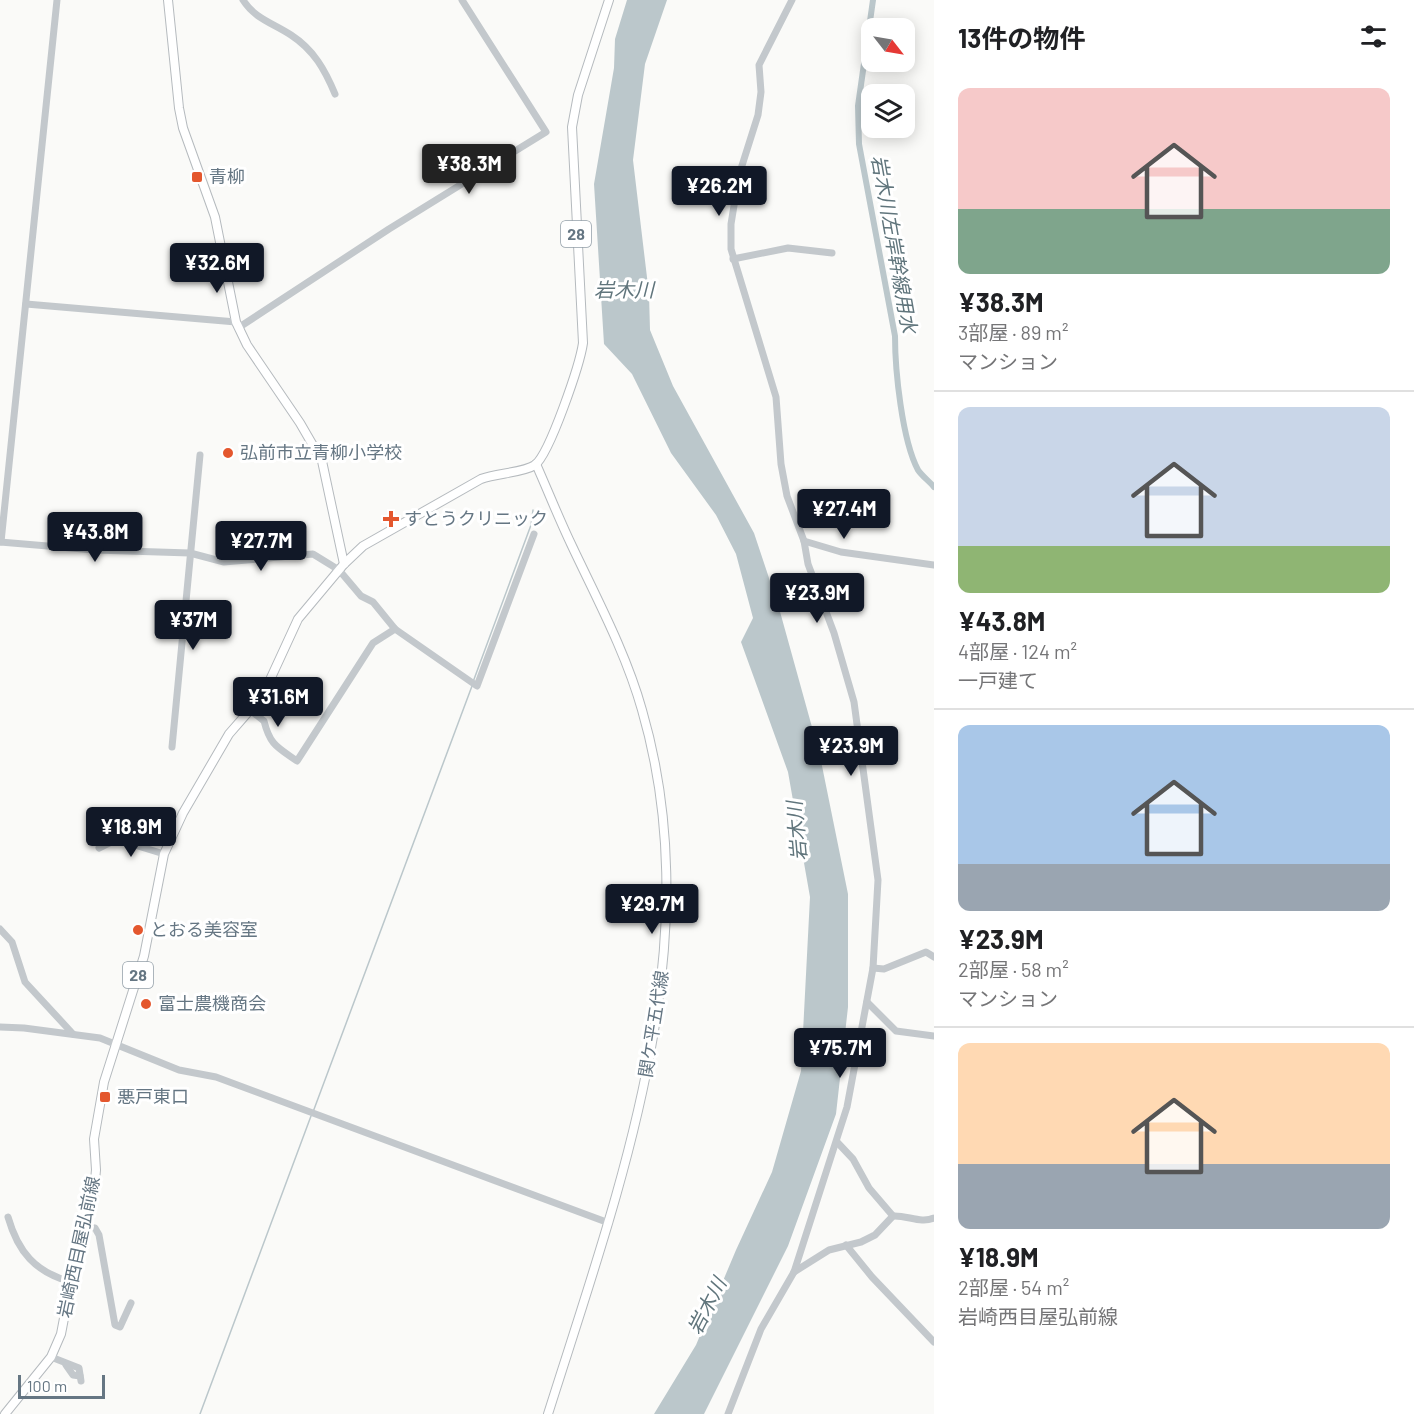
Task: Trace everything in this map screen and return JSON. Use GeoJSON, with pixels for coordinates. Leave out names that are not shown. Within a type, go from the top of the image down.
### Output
{"type":"FeatureCollection","features":[{"type":"Feature","properties":{"kind":"main road"},"geometry":{"type":"LineString","coordinates":[[168,0],[183,128],[215,217],[237,325],[322,461],[342,567]]}},
{"type":"Feature","properties":{"kind":"main road","name":"28"},"geometry":{"type":"LineString","coordinates":[[536,464],[555,424],[582,351],[583,325],[572,163],[573,119],[578,95],[609,0]]}},
{"type":"Feature","properties":{"kind":"main road","name":"岩崎西目屋弘前線"},"geometry":{"type":"LineString","coordinates":[[5,1414],[51,1357],[64,1322],[71,1282],[95,1182],[94,1139],[101,1096],[144,956],[164,854],[183,813],[219,748],[267,688],[298,619],[363,546],[480,479],[536,464]]}},
{"type":"Feature","properties":{"kind":"main road","name":"関ケ平五代線"},"geometry":{"type":"LineString","coordinates":[[536,464],[618,646],[642,709],[661,790],[666,911],[661,987],[642,1102],[609,1223],[548,1414]]}},
{"type":"Feature","properties":{"kind":"street"},"geometry":{"type":"LineString","coordinates":[[57,0],[0,542],[95,550],[190,553],[224,562],[282,559],[307,553],[342,567],[361,596],[373,602],[395,629],[477,686],[534,534]]}},
{"type":"Feature","properties":{"kind":"street"},"geometry":{"type":"LineString","coordinates":[[243,0],[252,13],[292,35],[321,62],[335,94]]}},
{"type":"Feature","properties":{"kind":"street"},"geometry":{"type":"LineString","coordinates":[[26,304],[237,325],[546,132],[462,0]]}},
{"type":"Feature","properties":{"kind":"street"},"geometry":{"type":"LineString","coordinates":[[728,1414],[758,1338],[794,1272],[848,1107],[873,968],[878,880],[854,702],[834,633],[808,564],[804,541],[787,496],[781,464],[776,397],[733,259],[731,224],[739,175],[758,115],[761,93],[759,65],[792,0]]}},
{"type":"Feature","properties":{"kind":"street"},"geometry":{"type":"LineString","coordinates":[[733,259],[788,248],[832,253]]}},
{"type":"Feature","properties":{"kind":"street"},"geometry":{"type":"LineString","coordinates":[[172,747],[200,455]]}},
{"type":"Feature","properties":{"kind":"street"},"geometry":{"type":"LineString","coordinates":[[804,541],[841,552],[934,565]]}},
{"type":"Feature","properties":{"kind":"street"},"geometry":{"type":"LineString","coordinates":[[250,710],[264,721],[266,733],[273,744],[297,761],[373,644],[395,629]]}},
{"type":"Feature","properties":{"kind":"street"},"geometry":{"type":"LineString","coordinates":[[99,848],[111,842],[125,842],[164,854]]}},
{"type":"Feature","properties":{"kind":"street"},"geometry":{"type":"LineString","coordinates":[[0,929],[12,942],[25,982],[73,1034]]}},
{"type":"Feature","properties":{"kind":"street"},"geometry":{"type":"LineString","coordinates":[[873,968],[884,969],[926,952],[934,957]]}},
{"type":"Feature","properties":{"kind":"street"},"geometry":{"type":"LineString","coordinates":[[867,1002],[896,1031],[934,1036]]}},
{"type":"Feature","properties":{"kind":"street"},"geometry":{"type":"LineString","coordinates":[[0,1027],[73,1034],[116,1043],[179,1070],[216,1077],[609,1223]]}},
{"type":"Feature","properties":{"kind":"street"},"geometry":{"type":"LineString","coordinates":[[837,1142],[853,1158],[869,1188],[892,1216]]}},
{"type":"Feature","properties":{"kind":"street"},"geometry":{"type":"LineString","coordinates":[[794,1272],[829,1250],[861,1242],[875,1235],[892,1216],[902,1215],[924,1221],[934,1218]]}},
{"type":"Feature","properties":{"kind":"street"},"geometry":{"type":"LineString","coordinates":[[8,1217],[15,1241],[25,1255],[54,1277],[71,1282]]}},
{"type":"Feature","properties":{"kind":"street"},"geometry":{"type":"LineString","coordinates":[[85,1227],[95,1228],[99,1235],[115,1325],[120,1327],[124,1324],[131,1303]]}},
{"type":"Feature","properties":{"kind":"street"},"geometry":{"type":"LineString","coordinates":[[846,1245],[872,1277],[934,1342]]}},
{"type":"Feature","properties":{"kind":"street"},"geometry":{"type":"LineString","coordinates":[[51,1357],[66,1365],[79,1368],[81,1378]]}},
{"type":"Feature","properties":{"kind":"water","name":"岩木川"},"geometry":{"type":"Polygon","coordinates":[[[627,0],[667,0],[645,64],[633,160],[649,294],[650,330],[673,386],[754,533],[779,608],[820,756],[848,894],[848,1007],[836,1114],[788,1246],[704,1414],[654,1414],[696,1345],[772,1172],[801,1071],[810,897],[788,772],[741,642],[753,618],[736,554],[716,515],[671,453],[632,374],[604,344],[594,184],[614,68],[615,39],[627,0]]]}},
{"type":"Feature","properties":{"kind":"waterway","name":"岩木川左岸幹線用水"},"geometry":{"type":"LineString","coordinates":[[873,0],[858,106],[859,144],[895,336],[896,367],[904,423],[912,457],[918,470],[934,487]]}},
{"type":"Feature","properties":{"kind":"waterway"},"geometry":{"type":"LineString","coordinates":[[473,682],[531,525],[533,510]]}},
{"type":"Feature","properties":{"kind":"waterway"},"geometry":{"type":"LineString","coordinates":[[313,1112],[472,686]]}},
{"type":"Feature","properties":{"kind":"waterway"},"geometry":{"type":"LineString","coordinates":[[200,1414],[311,1116]]}},
{"type":"Feature","properties":{"kind":"place","name":"青柳"},"geometry":{"type":"Point","coordinates":[197,177]}},
{"type":"Feature","properties":{"kind":"place","name":"弘前市立青柳小学校"},"geometry":{"type":"Point","coordinates":[228,453]}},
{"type":"Feature","properties":{"kind":"place","name":"すとうクリニック"},"geometry":{"type":"Point","coordinates":[391,519]}},
{"type":"Feature","properties":{"kind":"place","name":"とおる美容室"},"geometry":{"type":"Point","coordinates":[138,930]}},
{"type":"Feature","properties":{"kind":"place","name":"富士農機商会"},"geometry":{"type":"Point","coordinates":[146,1004]}},
{"type":"Feature","properties":{"kind":"place","name":"悪戸東口"},"geometry":{"type":"Point","coordinates":[105,1097]}}]}
